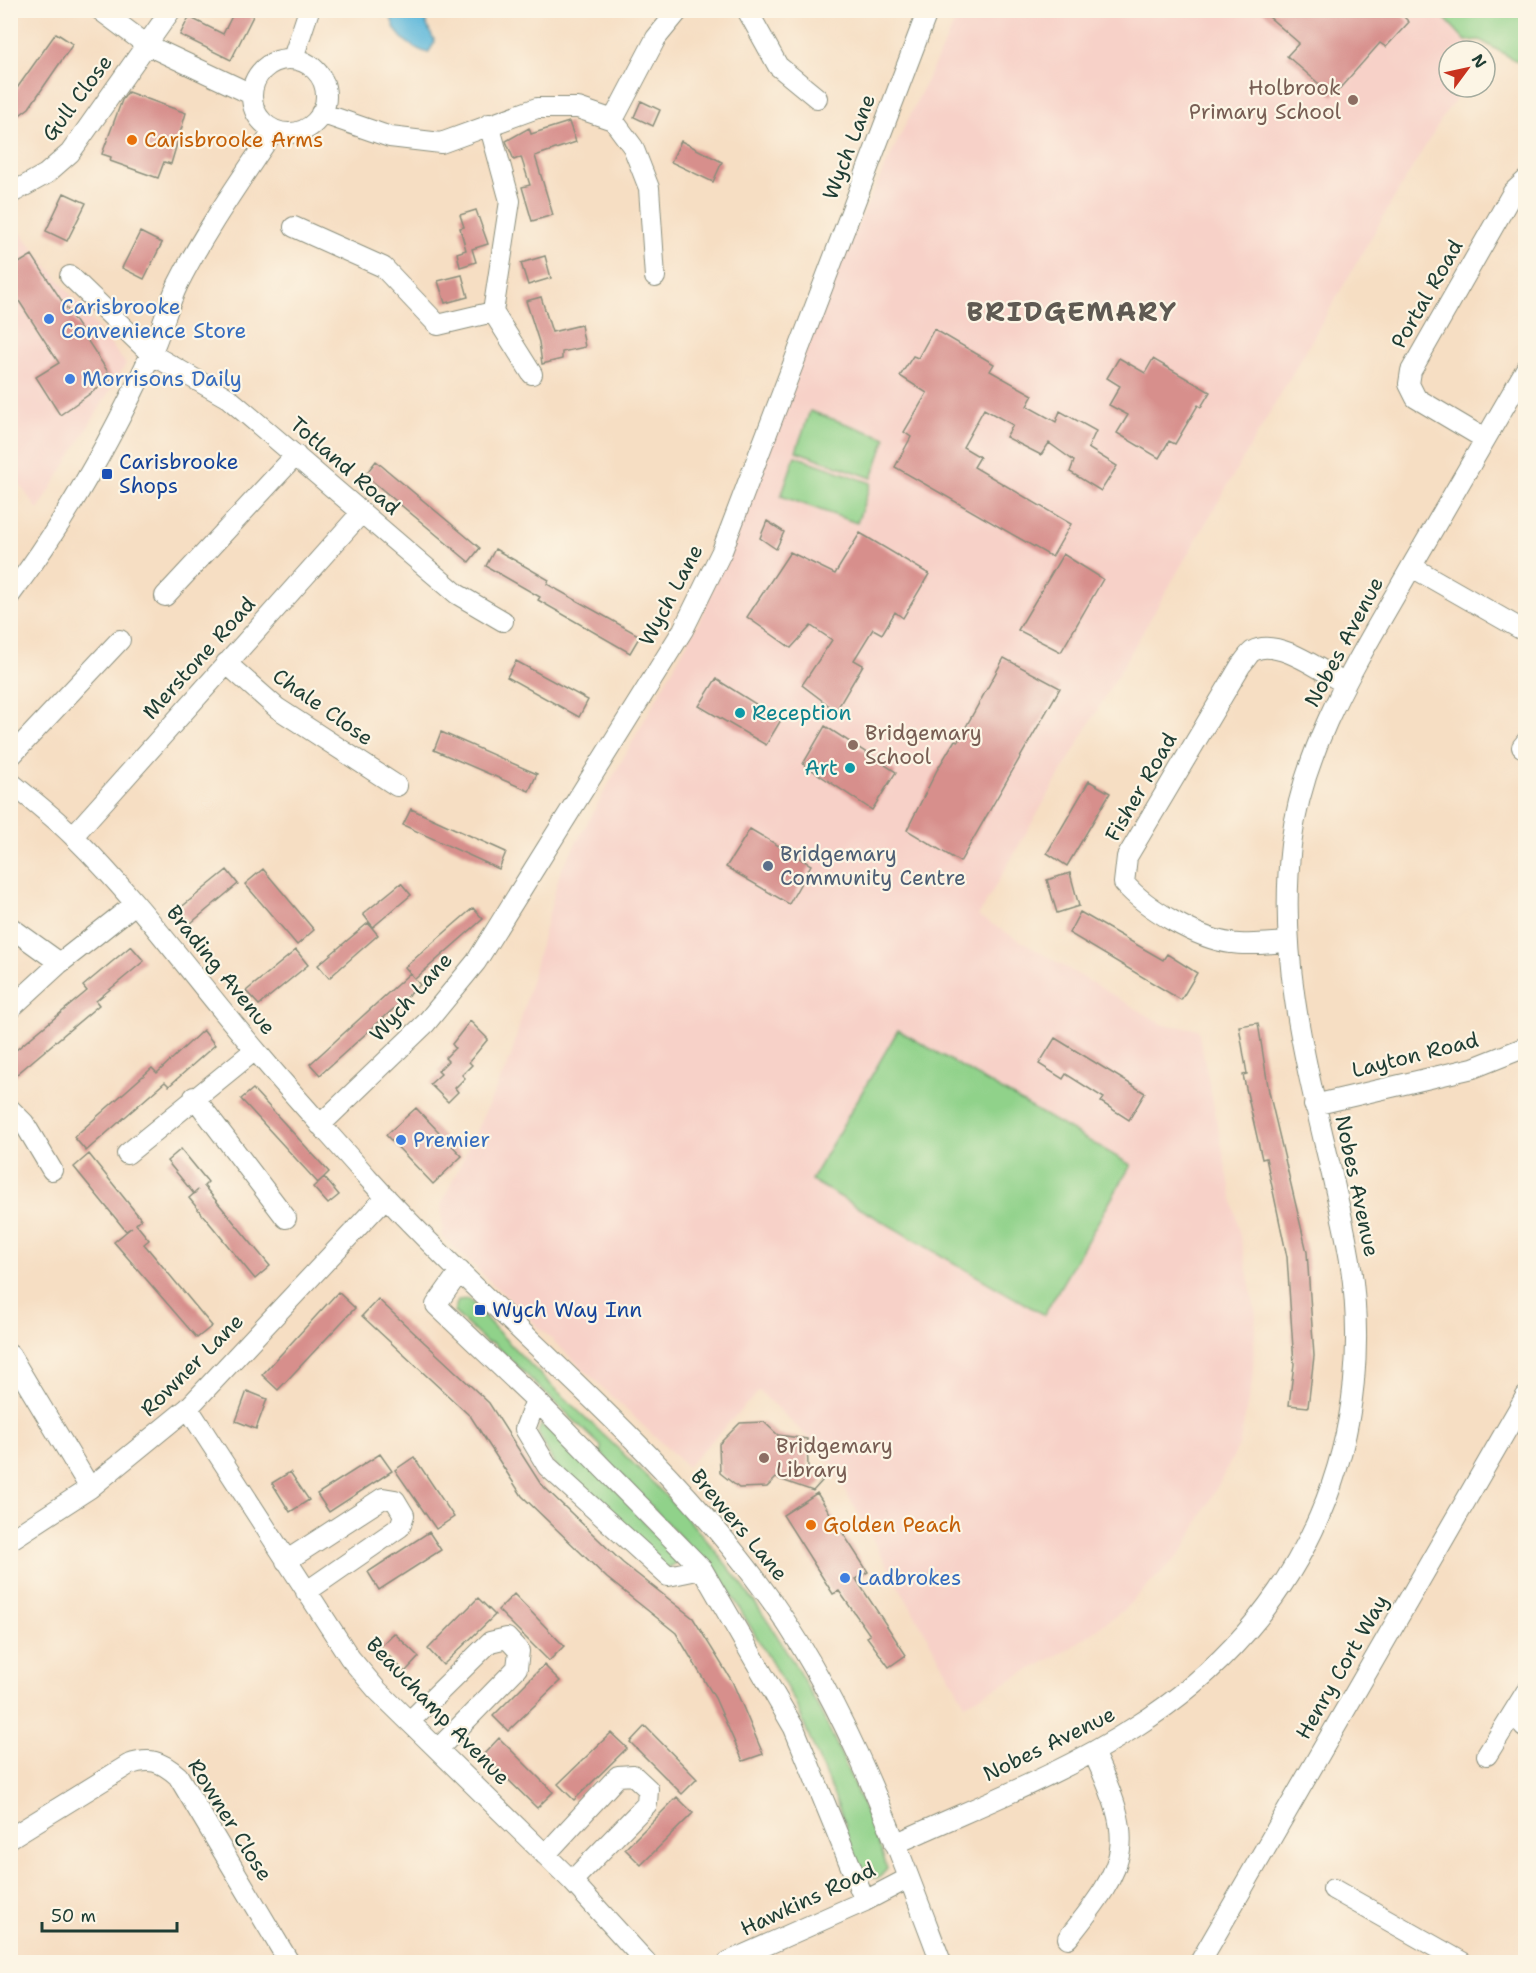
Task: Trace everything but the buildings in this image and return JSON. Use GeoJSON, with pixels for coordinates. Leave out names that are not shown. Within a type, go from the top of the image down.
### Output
{"type":"FeatureCollection","features":[{"type":"Feature","properties":{"kind":"street","name":"Gull Close"},"geometry":{"type":"LineString","coordinates":[[10,194],[46,174],[70,153],[171,10]]}},
{"type":"Feature","properties":{"kind":"street"},"geometry":{"type":"LineString","coordinates":[[293,58],[309,10]]}},
{"type":"Feature","properties":{"kind":"street"},"geometry":{"type":"LineString","coordinates":[[613,120],[656,38],[679,10]]}},
{"type":"Feature","properties":{"kind":"street"},"geometry":{"type":"LineString","coordinates":[[747,10],[778,66],[817,98]]}},
{"type":"Feature","properties":{"kind":"street","name":"Wych Lane"},"geometry":{"type":"LineString","coordinates":[[320,1125],[426,1023],[476,962],[684,630],[722,551],[928,10]]}},
{"type":"Feature","properties":{"kind":"street"},"geometry":{"type":"LineString","coordinates":[[109,13],[147,45],[251,94]]}},
{"type":"Feature","properties":{"kind":"street"},"geometry":{"type":"LineString","coordinates":[[293,58],[308,63],[318,73],[324,86],[325,102],[313,124],[296,132],[274,130],[260,120],[254,110],[251,94],[255,78],[267,65],[280,59],[293,58]]}},
{"type":"Feature","properties":{"kind":"street"},"geometry":{"type":"LineString","coordinates":[[321,113],[390,137],[441,143],[537,108],[578,108],[613,120],[633,147],[649,188],[655,277]]}},
{"type":"Feature","properties":{"kind":"street"},"geometry":{"type":"LineString","coordinates":[[489,124],[510,201],[493,312],[532,374]]}},
{"type":"Feature","properties":{"kind":"street"},"geometry":{"type":"LineString","coordinates":[[10,595],[18,570],[98,463],[151,354],[178,285],[207,232],[274,130]]}},
{"type":"Feature","properties":{"kind":"street","name":"Portal Road"},"geometry":{"type":"LineString","coordinates":[[1485,439],[1416,398],[1409,384],[1411,370],[1513,192],[1526,180]]}},
{"type":"Feature","properties":{"kind":"street"},"geometry":{"type":"LineString","coordinates":[[294,227],[383,267],[438,325],[493,312]]}},
{"type":"Feature","properties":{"kind":"street","name":"Totland Road"},"geometry":{"type":"LineString","coordinates":[[70,276],[151,354],[228,399],[297,455],[457,594],[503,621]]}},
{"type":"Feature","properties":{"kind":"street","name":"Nobes Avenue"},"geometry":{"type":"LineString","coordinates":[[895,1844],[1093,1752],[1137,1726],[1180,1696],[1237,1644],[1266,1608],[1302,1550],[1325,1504],[1341,1461],[1352,1412],[1357,1362],[1355,1298],[1346,1240],[1314,1105],[1293,992],[1287,942],[1287,890],[1295,824],[1305,783],[1344,683],[1526,369]]}},
{"type":"Feature","properties":{"kind":"street"},"geometry":{"type":"LineString","coordinates":[[165,596],[297,455]]}},
{"type":"Feature","properties":{"kind":"street","name":"Merstone Road"},"geometry":{"type":"LineString","coordinates":[[73,836],[362,512]]}},
{"type":"Feature","properties":{"kind":"street"},"geometry":{"type":"LineString","coordinates":[[1412,567],[1526,632]]}},
{"type":"Feature","properties":{"kind":"street"},"geometry":{"type":"LineString","coordinates":[[10,757],[120,640]]}},
{"type":"Feature","properties":{"kind":"street","name":"Fisher Road"},"geometry":{"type":"LineString","coordinates":[[1287,942],[1233,944],[1212,940],[1138,899],[1124,883],[1127,857],[1241,665],[1253,651],[1267,647],[1280,648],[1344,683]]}},
{"type":"Feature","properties":{"kind":"street","name":"Chale Close"},"geometry":{"type":"LineString","coordinates":[[226,663],[277,708],[397,786]]}},
{"type":"Feature","properties":{"kind":"street"},"geometry":{"type":"LineString","coordinates":[[1526,742],[1522,747],[1526,749]]}},
{"type":"Feature","properties":{"kind":"street","name":"Brading Avenue"},"geometry":{"type":"LineString","coordinates":[[10,782],[73,836],[135,904],[255,1050],[386,1197]]}},
{"type":"Feature","properties":{"kind":"street"},"geometry":{"type":"LineString","coordinates":[[10,1009],[60,963],[135,904]]}},
{"type":"Feature","properties":{"kind":"street"},"geometry":{"type":"LineString","coordinates":[[10,927],[60,963]]}},
{"type":"Feature","properties":{"kind":"street","name":"Layton Road"},"geometry":{"type":"LineString","coordinates":[[1314,1105],[1473,1068],[1526,1047]]}},
{"type":"Feature","properties":{"kind":"street"},"geometry":{"type":"LineString","coordinates":[[127,1154],[194,1097],[255,1050]]}},
{"type":"Feature","properties":{"kind":"street"},"geometry":{"type":"LineString","coordinates":[[194,1097],[286,1218]]}},
{"type":"Feature","properties":{"kind":"street"},"geometry":{"type":"LineString","coordinates":[[10,1109],[24,1123],[52,1170]]}},
{"type":"Feature","properties":{"kind":"street","name":"Brewers Lane"},"geometry":{"type":"LineString","coordinates":[[386,1197],[666,1475],[719,1532],[762,1587],[804,1650],[840,1716],[909,1878],[941,1962]]}},
{"type":"Feature","properties":{"kind":"street","name":"Rowner Lane"},"geometry":{"type":"LineString","coordinates":[[10,1540],[90,1488],[188,1408],[386,1197]]}},
{"type":"Feature","properties":{"kind":"street"},"geometry":{"type":"LineString","coordinates":[[460,1271],[436,1305],[536,1400],[702,1569],[794,1728],[865,1901]]}},
{"type":"Feature","properties":{"kind":"street"},"geometry":{"type":"LineString","coordinates":[[10,1355],[90,1488]]}},
{"type":"Feature","properties":{"kind":"street","name":"Henry Cort Way"},"geometry":{"type":"LineString","coordinates":[[1200,1962],[1526,1396]]}},
{"type":"Feature","properties":{"kind":"street"},"geometry":{"type":"LineString","coordinates":[[536,1400],[525,1429],[547,1466],[668,1576],[702,1569]]}},
{"type":"Feature","properties":{"kind":"street","name":"Beauchamp Avenue"},"geometry":{"type":"LineString","coordinates":[[188,1408],[350,1658],[377,1690],[439,1748],[572,1881],[646,1962]]}},
{"type":"Feature","properties":{"kind":"street"},"geometry":{"type":"LineString","coordinates":[[286,1561],[383,1498],[395,1500],[404,1515],[400,1527],[306,1592]]}},
{"type":"Feature","properties":{"kind":"street"},"geometry":{"type":"LineString","coordinates":[[410,1721],[490,1642],[507,1638],[519,1652],[517,1668],[439,1748]]}},
{"type":"Feature","properties":{"kind":"street"},"geometry":{"type":"LineString","coordinates":[[1487,1755],[1526,1692]]}},
{"type":"Feature","properties":{"kind":"street"},"geometry":{"type":"LineString","coordinates":[[1068,1938],[1097,1901],[1116,1866],[1122,1844],[1121,1821],[1114,1797],[1093,1752]]}},
{"type":"Feature","properties":{"kind":"street","name":"Rowner Close"},"geometry":{"type":"LineString","coordinates":[[10,1838],[128,1765],[145,1758],[163,1763],[178,1776],[289,1962]]}},
{"type":"Feature","properties":{"kind":"street"},"geometry":{"type":"LineString","coordinates":[[544,1855],[618,1776],[633,1775],[648,1790],[646,1804],[572,1881]]}},
{"type":"Feature","properties":{"kind":"street","name":"Hawkins Road"},"geometry":{"type":"LineString","coordinates":[[728,1962],[865,1901],[909,1878]]}},
{"type":"Feature","properties":{"kind":"street"},"geometry":{"type":"LineString","coordinates":[[1333,1889],[1462,1962]]}},
{"type":"Feature","properties":{"kind":"shaded area","name":"Bridgemary School"},"geometry":{"type":"Polygon","coordinates":[[[960,11],[1438,11],[1464,39],[1437,39],[1437,99],[1456,99],[1397,193],[978,916],[1164,1025],[1198,1029],[1256,1315],[1252,1382],[1239,1446],[1182,1552],[1122,1611],[1069,1649],[965,1704],[824,1453],[759,1391],[687,1467],[443,1237],[441,1205],[511,1057],[560,872],[701,618],[842,257],[960,11]]]}},
{"type":"Feature","properties":{"kind":"shaded area"},"geometry":{"type":"Polygon","coordinates":[[[14,224],[126,364],[38,510],[11,472],[10,227],[14,224]]]}},
{"type":"Feature","properties":{"kind":"green space"},"geometry":{"type":"Polygon","coordinates":[[[1438,11],[1525,11],[1525,66],[1497,50],[1497,39],[1464,39],[1438,11]]]}},
{"type":"Feature","properties":{"kind":"green space"},"geometry":{"type":"Polygon","coordinates":[[[810,411],[886,438],[872,478],[796,451],[810,411]]]}},
{"type":"Feature","properties":{"kind":"green space"},"geometry":{"type":"Polygon","coordinates":[[[795,456],[871,483],[857,523],[781,496],[795,456]]]}},
{"type":"Feature","properties":{"kind":"green space"},"geometry":{"type":"Polygon","coordinates":[[[898,1030],[1131,1165],[1044,1315],[811,1180],[898,1030]]]}},
{"type":"Feature","properties":{"kind":"green space"},"geometry":{"type":"Polygon","coordinates":[[[469,1299],[541,1375],[665,1495],[714,1550],[759,1609],[799,1672],[840,1751],[883,1855],[887,1869],[879,1878],[861,1876],[842,1828],[846,1825],[794,1700],[718,1572],[697,1555],[601,1453],[601,1446],[493,1343],[486,1342],[454,1312],[458,1300],[469,1299]]]}},
{"type":"Feature","properties":{"kind":"green space"},"geometry":{"type":"Polygon","coordinates":[[[541,1425],[579,1453],[613,1487],[677,1558],[675,1564],[666,1569],[555,1466],[538,1432],[541,1425]]]}},
{"type":"Feature","properties":{"kind":"water"},"geometry":{"type":"Polygon","coordinates":[[[391,11],[426,11],[426,23],[435,42],[428,53],[402,38],[394,26],[391,11]]]}},
{"type":"Feature","properties":{"kind":"place","name":"Holbrook Primary School"},"geometry":{"type":"Point","coordinates":[1353,100]}},
{"type":"Feature","properties":{"kind":"place","name":"Carisbrooke Arms"},"geometry":{"type":"Point","coordinates":[132,140]}},
{"type":"Feature","properties":{"kind":"place","name":"Carisbrooke Convenience Store"},"geometry":{"type":"Point","coordinates":[49,319]}},
{"type":"Feature","properties":{"kind":"place","name":"Morrisons Daily"},"geometry":{"type":"Point","coordinates":[70,379]}},
{"type":"Feature","properties":{"kind":"place","name":"Carisbrooke Shops"},"geometry":{"type":"Point","coordinates":[107,474]}},
{"type":"Feature","properties":{"kind":"place","name":"Reception"},"geometry":{"type":"Point","coordinates":[740,713]}},
{"type":"Feature","properties":{"kind":"place","name":"Bridgemary School"},"geometry":{"type":"Point","coordinates":[853,745]}},
{"type":"Feature","properties":{"kind":"place","name":"Art"},"geometry":{"type":"Point","coordinates":[850,768]}},
{"type":"Feature","properties":{"kind":"place","name":"Bridgemary Community Centre"},"geometry":{"type":"Point","coordinates":[768,866]}},
{"type":"Feature","properties":{"kind":"place","name":"Premier"},"geometry":{"type":"Point","coordinates":[401,1140]}},
{"type":"Feature","properties":{"kind":"place","name":"Wych Way Inn"},"geometry":{"type":"Point","coordinates":[480,1310]}},
{"type":"Feature","properties":{"kind":"place","name":"Bridgemary Library"},"geometry":{"type":"Point","coordinates":[764,1458]}},
{"type":"Feature","properties":{"kind":"place","name":"Golden Peach"},"geometry":{"type":"Point","coordinates":[811,1525]}},
{"type":"Feature","properties":{"kind":"place","name":"Ladbrokes"},"geometry":{"type":"Point","coordinates":[845,1578]}},
{"type":"Feature","properties":{"kind":"district","name":"BRIDGEMARY"},"geometry":{"type":"Point","coordinates":[1072,311]}}]}
